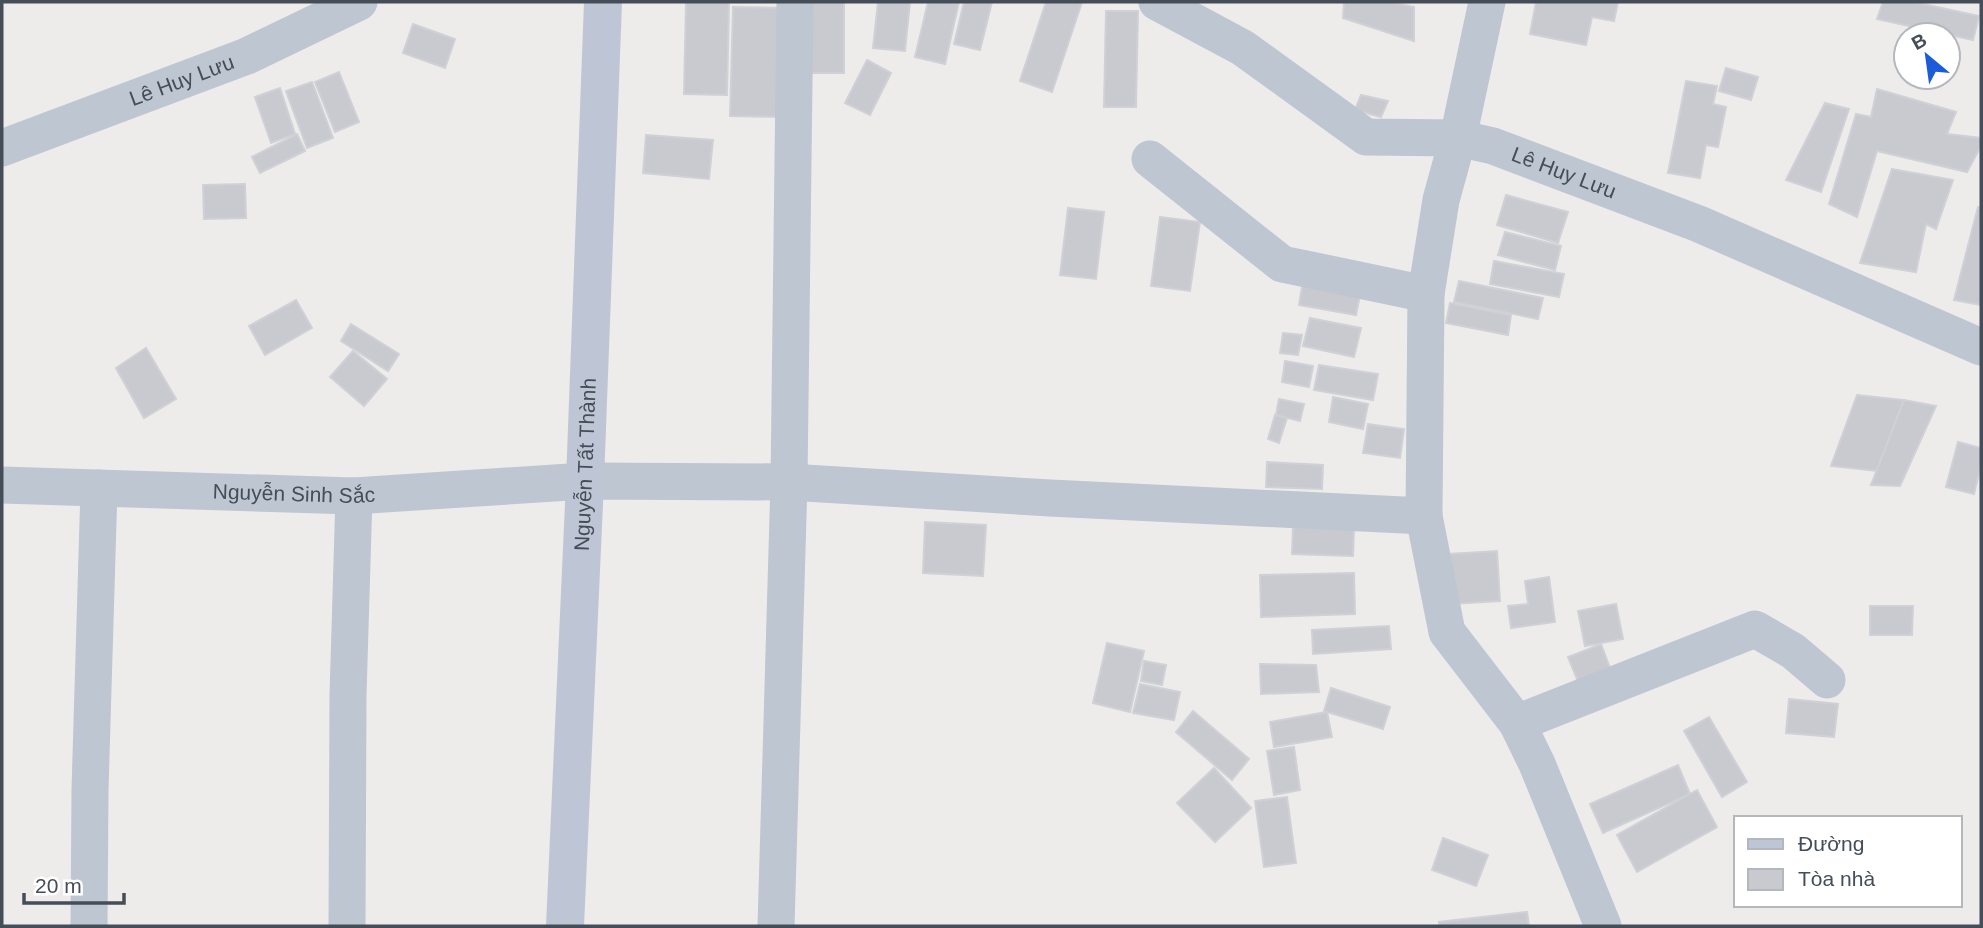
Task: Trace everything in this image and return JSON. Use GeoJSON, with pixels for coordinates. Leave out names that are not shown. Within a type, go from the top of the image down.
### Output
{"type":"FeatureCollection","features":[{"type":"Feature","properties":{"kind":"main road","name":"Nguyễn Tất Thành"},"geometry":{"type":"LineString","coordinates":[[565,926],[586,481],[603,2]]}},
{"type":"Feature","properties":{"kind":"street"},"geometry":{"type":"LineString","coordinates":[[776,926],[789,482],[795,2]]}},
{"type":"Feature","properties":{"kind":"street","name":"Lê Huy Lưu"},"geometry":{"type":"LineString","coordinates":[[1157,2],[1243,48],[1366,137],[1458,138],[1493,146],[1699,224],[1981,347]]}},
{"type":"Feature","properties":{"kind":"street"},"geometry":{"type":"LineString","coordinates":[[1487,2],[1458,138],[1441,200],[1426,293],[1424,516],[1447,632],[1517,723],[1537,764],[1603,926]]}},
{"type":"Feature","properties":{"kind":"street","name":"Lê Huy Lưu"},"geometry":{"type":"LineString","coordinates":[[2,148],[247,56],[350,4]]}},
{"type":"Feature","properties":{"kind":"street"},"geometry":{"type":"LineString","coordinates":[[1150,159],[1282,264],[1426,293]]}},
{"type":"Feature","properties":{"kind":"street","name":"Nguyễn Sinh Sắc"},"geometry":{"type":"LineString","coordinates":[[2,485],[354,496],[586,481],[789,482],[1424,516]]}},
{"type":"Feature","properties":{"kind":"street"},"geometry":{"type":"LineString","coordinates":[[89,926],[90,790],[99,488]]}},
{"type":"Feature","properties":{"kind":"street"},"geometry":{"type":"LineString","coordinates":[[347,926],[348,695],[354,496]]}},
{"type":"Feature","properties":{"kind":"street"},"geometry":{"type":"LineString","coordinates":[[1517,723],[1755,629],[1793,651],[1827,680]]}},
{"type":"Feature","properties":{"kind":"building"},"geometry":{"type":"Polygon","coordinates":[[[686,2],[729,2],[727,95],[684,94],[686,2]]]}},
{"type":"Feature","properties":{"kind":"building"},"geometry":{"type":"Polygon","coordinates":[[[811,2],[844,2],[844,73],[811,73],[811,2]]]}},
{"type":"Feature","properties":{"kind":"building"},"geometry":{"type":"Polygon","coordinates":[[[878,2],[910,2],[905,51],[873,48],[878,2]]]}},
{"type":"Feature","properties":{"kind":"building"},"geometry":{"type":"Polygon","coordinates":[[[928,2],[959,2],[945,64],[915,57],[928,2]]]}},
{"type":"Feature","properties":{"kind":"building"},"geometry":{"type":"Polygon","coordinates":[[[964,2],[992,2],[980,50],[954,44],[964,2]]]}},
{"type":"Feature","properties":{"kind":"building"},"geometry":{"type":"Polygon","coordinates":[[[1046,2],[1082,2],[1052,92],[1020,81],[1046,2]]]}},
{"type":"Feature","properties":{"kind":"building"},"geometry":{"type":"Polygon","coordinates":[[[1344,2],[1391,2],[1414,7],[1414,41],[1343,18],[1344,2]]]}},
{"type":"Feature","properties":{"kind":"building"},"geometry":{"type":"Polygon","coordinates":[[[1536,2],[1618,2],[1614,21],[1592,17],[1586,45],[1530,34],[1536,2]]]}},
{"type":"Feature","properties":{"kind":"building"},"geometry":{"type":"Polygon","coordinates":[[[1883,2],[1914,2],[1979,16],[1973,40],[1962,38],[1962,21],[1892,22],[1877,19],[1883,2]]]}},
{"type":"Feature","properties":{"kind":"building"},"geometry":{"type":"Polygon","coordinates":[[[733,7],[786,8],[783,117],[730,116],[733,7]]]}},
{"type":"Feature","properties":{"kind":"building"},"geometry":{"type":"Polygon","coordinates":[[[1106,11],[1138,11],[1136,107],[1104,107],[1106,11]]]}},
{"type":"Feature","properties":{"kind":"building"},"geometry":{"type":"Polygon","coordinates":[[[413,24],[455,39],[445,68],[403,53],[413,24]]]}},
{"type":"Feature","properties":{"kind":"building"},"geometry":{"type":"Polygon","coordinates":[[[867,60],[891,73],[870,115],[845,103],[867,60]]]}},
{"type":"Feature","properties":{"kind":"building"},"geometry":{"type":"Polygon","coordinates":[[[1726,68],[1758,77],[1751,100],[1719,91],[1726,68]]]}},
{"type":"Feature","properties":{"kind":"building"},"geometry":{"type":"Polygon","coordinates":[[[339,72],[359,122],[335,132],[315,82],[339,72]]]}},
{"type":"Feature","properties":{"kind":"building"},"geometry":{"type":"Polygon","coordinates":[[[1686,81],[1717,86],[1713,104],[1726,107],[1718,147],[1706,145],[1700,178],[1668,173],[1686,81]]]}},
{"type":"Feature","properties":{"kind":"building"},"geometry":{"type":"Polygon","coordinates":[[[312,82],[333,138],[307,148],[286,91],[312,82]]]}},
{"type":"Feature","properties":{"kind":"building"},"geometry":{"type":"Polygon","coordinates":[[[280,88],[295,134],[271,143],[255,97],[280,88]]]}},
{"type":"Feature","properties":{"kind":"building"},"geometry":{"type":"Polygon","coordinates":[[[1877,89],[1956,112],[1947,134],[1981,138],[1981,146],[1967,172],[1877,151],[1857,217],[1829,204],[1856,114],[1871,117],[1877,89]]]}},
{"type":"Feature","properties":{"kind":"building"},"geometry":{"type":"Polygon","coordinates":[[[1361,95],[1388,101],[1381,117],[1355,110],[1361,95]]]}},
{"type":"Feature","properties":{"kind":"building"},"geometry":{"type":"Polygon","coordinates":[[[1825,103],[1849,109],[1821,192],[1786,180],[1825,103]]]}},
{"type":"Feature","properties":{"kind":"building"},"geometry":{"type":"Polygon","coordinates":[[[297,134],[305,151],[260,173],[252,157],[297,134]]]}},
{"type":"Feature","properties":{"kind":"building"},"geometry":{"type":"Polygon","coordinates":[[[646,135],[713,140],[709,179],[643,173],[646,135]]]}},
{"type":"Feature","properties":{"kind":"building"},"geometry":{"type":"Polygon","coordinates":[[[1892,169],[1953,180],[1936,229],[1926,224],[1916,272],[1860,263],[1892,169]]]}},
{"type":"Feature","properties":{"kind":"building"},"geometry":{"type":"Polygon","coordinates":[[[245,184],[246,218],[204,219],[203,185],[245,184]]]}},
{"type":"Feature","properties":{"kind":"building"},"geometry":{"type":"Polygon","coordinates":[[[1506,195],[1568,212],[1558,243],[1497,225],[1506,195]]]}},
{"type":"Feature","properties":{"kind":"building"},"geometry":{"type":"Polygon","coordinates":[[[1978,207],[1981,208],[1981,305],[1954,300],[1978,207]]]}},
{"type":"Feature","properties":{"kind":"building"},"geometry":{"type":"Polygon","coordinates":[[[1068,208],[1104,212],[1096,279],[1060,275],[1068,208]]]}},
{"type":"Feature","properties":{"kind":"building"},"geometry":{"type":"Polygon","coordinates":[[[1160,217],[1200,222],[1190,291],[1151,286],[1160,217]]]}},
{"type":"Feature","properties":{"kind":"building"},"geometry":{"type":"Polygon","coordinates":[[[1505,232],[1561,246],[1555,270],[1498,255],[1505,232]]]}},
{"type":"Feature","properties":{"kind":"building"},"geometry":{"type":"Polygon","coordinates":[[[1494,261],[1564,274],[1559,297],[1490,284],[1494,261]]]}},
{"type":"Feature","properties":{"kind":"building"},"geometry":{"type":"Polygon","coordinates":[[[1304,275],[1362,285],[1356,315],[1299,305],[1304,275]]]}},
{"type":"Feature","properties":{"kind":"building"},"geometry":{"type":"Polygon","coordinates":[[[1459,281],[1543,298],[1538,319],[1454,302],[1459,281]]]}},
{"type":"Feature","properties":{"kind":"building"},"geometry":{"type":"Polygon","coordinates":[[[296,300],[312,328],[265,355],[249,326],[296,300]]]}},
{"type":"Feature","properties":{"kind":"building"},"geometry":{"type":"Polygon","coordinates":[[[1450,303],[1511,315],[1508,335],[1446,323],[1450,303]]]}},
{"type":"Feature","properties":{"kind":"building"},"geometry":{"type":"Polygon","coordinates":[[[1310,318],[1361,328],[1354,357],[1303,346],[1310,318]]]}},
{"type":"Feature","properties":{"kind":"building"},"geometry":{"type":"Polygon","coordinates":[[[351,324],[399,354],[388,371],[341,341],[351,324]]]}},
{"type":"Feature","properties":{"kind":"building"},"geometry":{"type":"Polygon","coordinates":[[[1283,333],[1302,335],[1298,355],[1280,353],[1283,333]]]}},
{"type":"Feature","properties":{"kind":"building"},"geometry":{"type":"Polygon","coordinates":[[[146,348],[176,399],[144,418],[116,368],[146,348]]]}},
{"type":"Feature","properties":{"kind":"building"},"geometry":{"type":"Polygon","coordinates":[[[353,351],[387,379],[364,406],[330,377],[353,351]]]}},
{"type":"Feature","properties":{"kind":"building"},"geometry":{"type":"Polygon","coordinates":[[[1285,361],[1313,366],[1309,387],[1282,382],[1285,361]]]}},
{"type":"Feature","properties":{"kind":"building"},"geometry":{"type":"Polygon","coordinates":[[[1319,365],[1378,374],[1373,400],[1314,390],[1319,365]]]}},
{"type":"Feature","properties":{"kind":"building"},"geometry":{"type":"Polygon","coordinates":[[[1857,395],[1904,400],[1877,471],[1831,466],[1857,395]]]}},
{"type":"Feature","properties":{"kind":"building"},"geometry":{"type":"Polygon","coordinates":[[[1333,397],[1368,404],[1363,429],[1329,422],[1333,397]]]}},
{"type":"Feature","properties":{"kind":"building"},"geometry":{"type":"Polygon","coordinates":[[[1279,399],[1304,404],[1300,421],[1276,415],[1279,399]]]}},
{"type":"Feature","properties":{"kind":"building"},"geometry":{"type":"Polygon","coordinates":[[[1904,400],[1936,406],[1900,486],[1871,485],[1904,400]]]}},
{"type":"Feature","properties":{"kind":"building"},"geometry":{"type":"Polygon","coordinates":[[[1275,415],[1287,418],[1279,443],[1268,439],[1275,415]]]}},
{"type":"Feature","properties":{"kind":"building"},"geometry":{"type":"Polygon","coordinates":[[[1368,424],[1404,429],[1400,458],[1363,453],[1368,424]]]}},
{"type":"Feature","properties":{"kind":"building"},"geometry":{"type":"Polygon","coordinates":[[[1958,442],[1981,448],[1981,465],[1974,494],[1946,487],[1958,442]]]}},
{"type":"Feature","properties":{"kind":"building"},"geometry":{"type":"Polygon","coordinates":[[[1267,462],[1323,465],[1322,489],[1266,487],[1267,462]]]}},
{"type":"Feature","properties":{"kind":"building"},"geometry":{"type":"Polygon","coordinates":[[[925,522],[986,525],[983,576],[923,573],[925,522]]]}},
{"type":"Feature","properties":{"kind":"building"},"geometry":{"type":"Polygon","coordinates":[[[1293,527],[1354,529],[1353,556],[1292,554],[1293,527]]]}},
{"type":"Feature","properties":{"kind":"building"},"geometry":{"type":"Polygon","coordinates":[[[1497,551],[1500,601],[1452,604],[1449,554],[1497,551]]]}},
{"type":"Feature","properties":{"kind":"building"},"geometry":{"type":"Polygon","coordinates":[[[1354,573],[1355,614],[1261,617],[1260,575],[1354,573]]]}},
{"type":"Feature","properties":{"kind":"building"},"geometry":{"type":"Polygon","coordinates":[[[1549,577],[1555,622],[1511,628],[1508,606],[1528,604],[1525,581],[1549,577]]]}},
{"type":"Feature","properties":{"kind":"building"},"geometry":{"type":"Polygon","coordinates":[[[1616,604],[1623,639],[1585,646],[1578,611],[1616,604]]]}},
{"type":"Feature","properties":{"kind":"building"},"geometry":{"type":"Polygon","coordinates":[[[1870,606],[1913,606],[1912,635],[1870,635],[1870,606]]]}},
{"type":"Feature","properties":{"kind":"building"},"geometry":{"type":"Polygon","coordinates":[[[1389,626],[1391,649],[1313,654],[1312,630],[1389,626]]]}},
{"type":"Feature","properties":{"kind":"building"},"geometry":{"type":"Polygon","coordinates":[[[1107,643],[1144,651],[1130,712],[1093,703],[1107,643]]]}},
{"type":"Feature","properties":{"kind":"building"},"geometry":{"type":"Polygon","coordinates":[[[1601,644],[1613,676],[1581,689],[1568,657],[1601,644]]]}},
{"type":"Feature","properties":{"kind":"building"},"geometry":{"type":"Polygon","coordinates":[[[1144,661],[1166,665],[1162,685],[1141,681],[1144,661]]]}},
{"type":"Feature","properties":{"kind":"building"},"geometry":{"type":"Polygon","coordinates":[[[1260,664],[1316,665],[1319,692],[1261,694],[1260,664]]]}},
{"type":"Feature","properties":{"kind":"building"},"geometry":{"type":"Polygon","coordinates":[[[1140,684],[1180,692],[1174,720],[1133,713],[1140,684]]]}},
{"type":"Feature","properties":{"kind":"building"},"geometry":{"type":"Polygon","coordinates":[[[1331,688],[1390,707],[1383,729],[1324,711],[1331,688]]]}},
{"type":"Feature","properties":{"kind":"building"},"geometry":{"type":"Polygon","coordinates":[[[1789,699],[1838,704],[1834,737],[1786,733],[1789,699]]]}},
{"type":"Feature","properties":{"kind":"building"},"geometry":{"type":"Polygon","coordinates":[[[1193,711],[1249,759],[1232,780],[1176,732],[1193,711]]]}},
{"type":"Feature","properties":{"kind":"building"},"geometry":{"type":"Polygon","coordinates":[[[1327,712],[1332,737],[1274,747],[1270,722],[1327,712]]]}},
{"type":"Feature","properties":{"kind":"building"},"geometry":{"type":"Polygon","coordinates":[[[1709,717],[1747,782],[1722,797],[1684,731],[1709,717]]]}},
{"type":"Feature","properties":{"kind":"building"},"geometry":{"type":"Polygon","coordinates":[[[1294,747],[1300,790],[1274,795],[1267,751],[1294,747]]]}},
{"type":"Feature","properties":{"kind":"building"},"geometry":{"type":"Polygon","coordinates":[[[1678,765],[1690,794],[1603,833],[1590,804],[1678,765]]]}},
{"type":"Feature","properties":{"kind":"building"},"geometry":{"type":"Polygon","coordinates":[[[1214,768],[1251,808],[1215,842],[1177,803],[1214,768]]]}},
{"type":"Feature","properties":{"kind":"building"},"geometry":{"type":"Polygon","coordinates":[[[1697,790],[1717,827],[1637,872],[1617,835],[1697,790]]]}},
{"type":"Feature","properties":{"kind":"building"},"geometry":{"type":"Polygon","coordinates":[[[1287,797],[1296,863],[1264,867],[1255,801],[1287,797]]]}},
{"type":"Feature","properties":{"kind":"building"},"geometry":{"type":"Polygon","coordinates":[[[1443,838],[1488,855],[1476,886],[1432,870],[1443,838]]]}},
{"type":"Feature","properties":{"kind":"building"},"geometry":{"type":"Polygon","coordinates":[[[1527,912],[1529,926],[1439,926],[1439,922],[1527,912]]]}}]}
